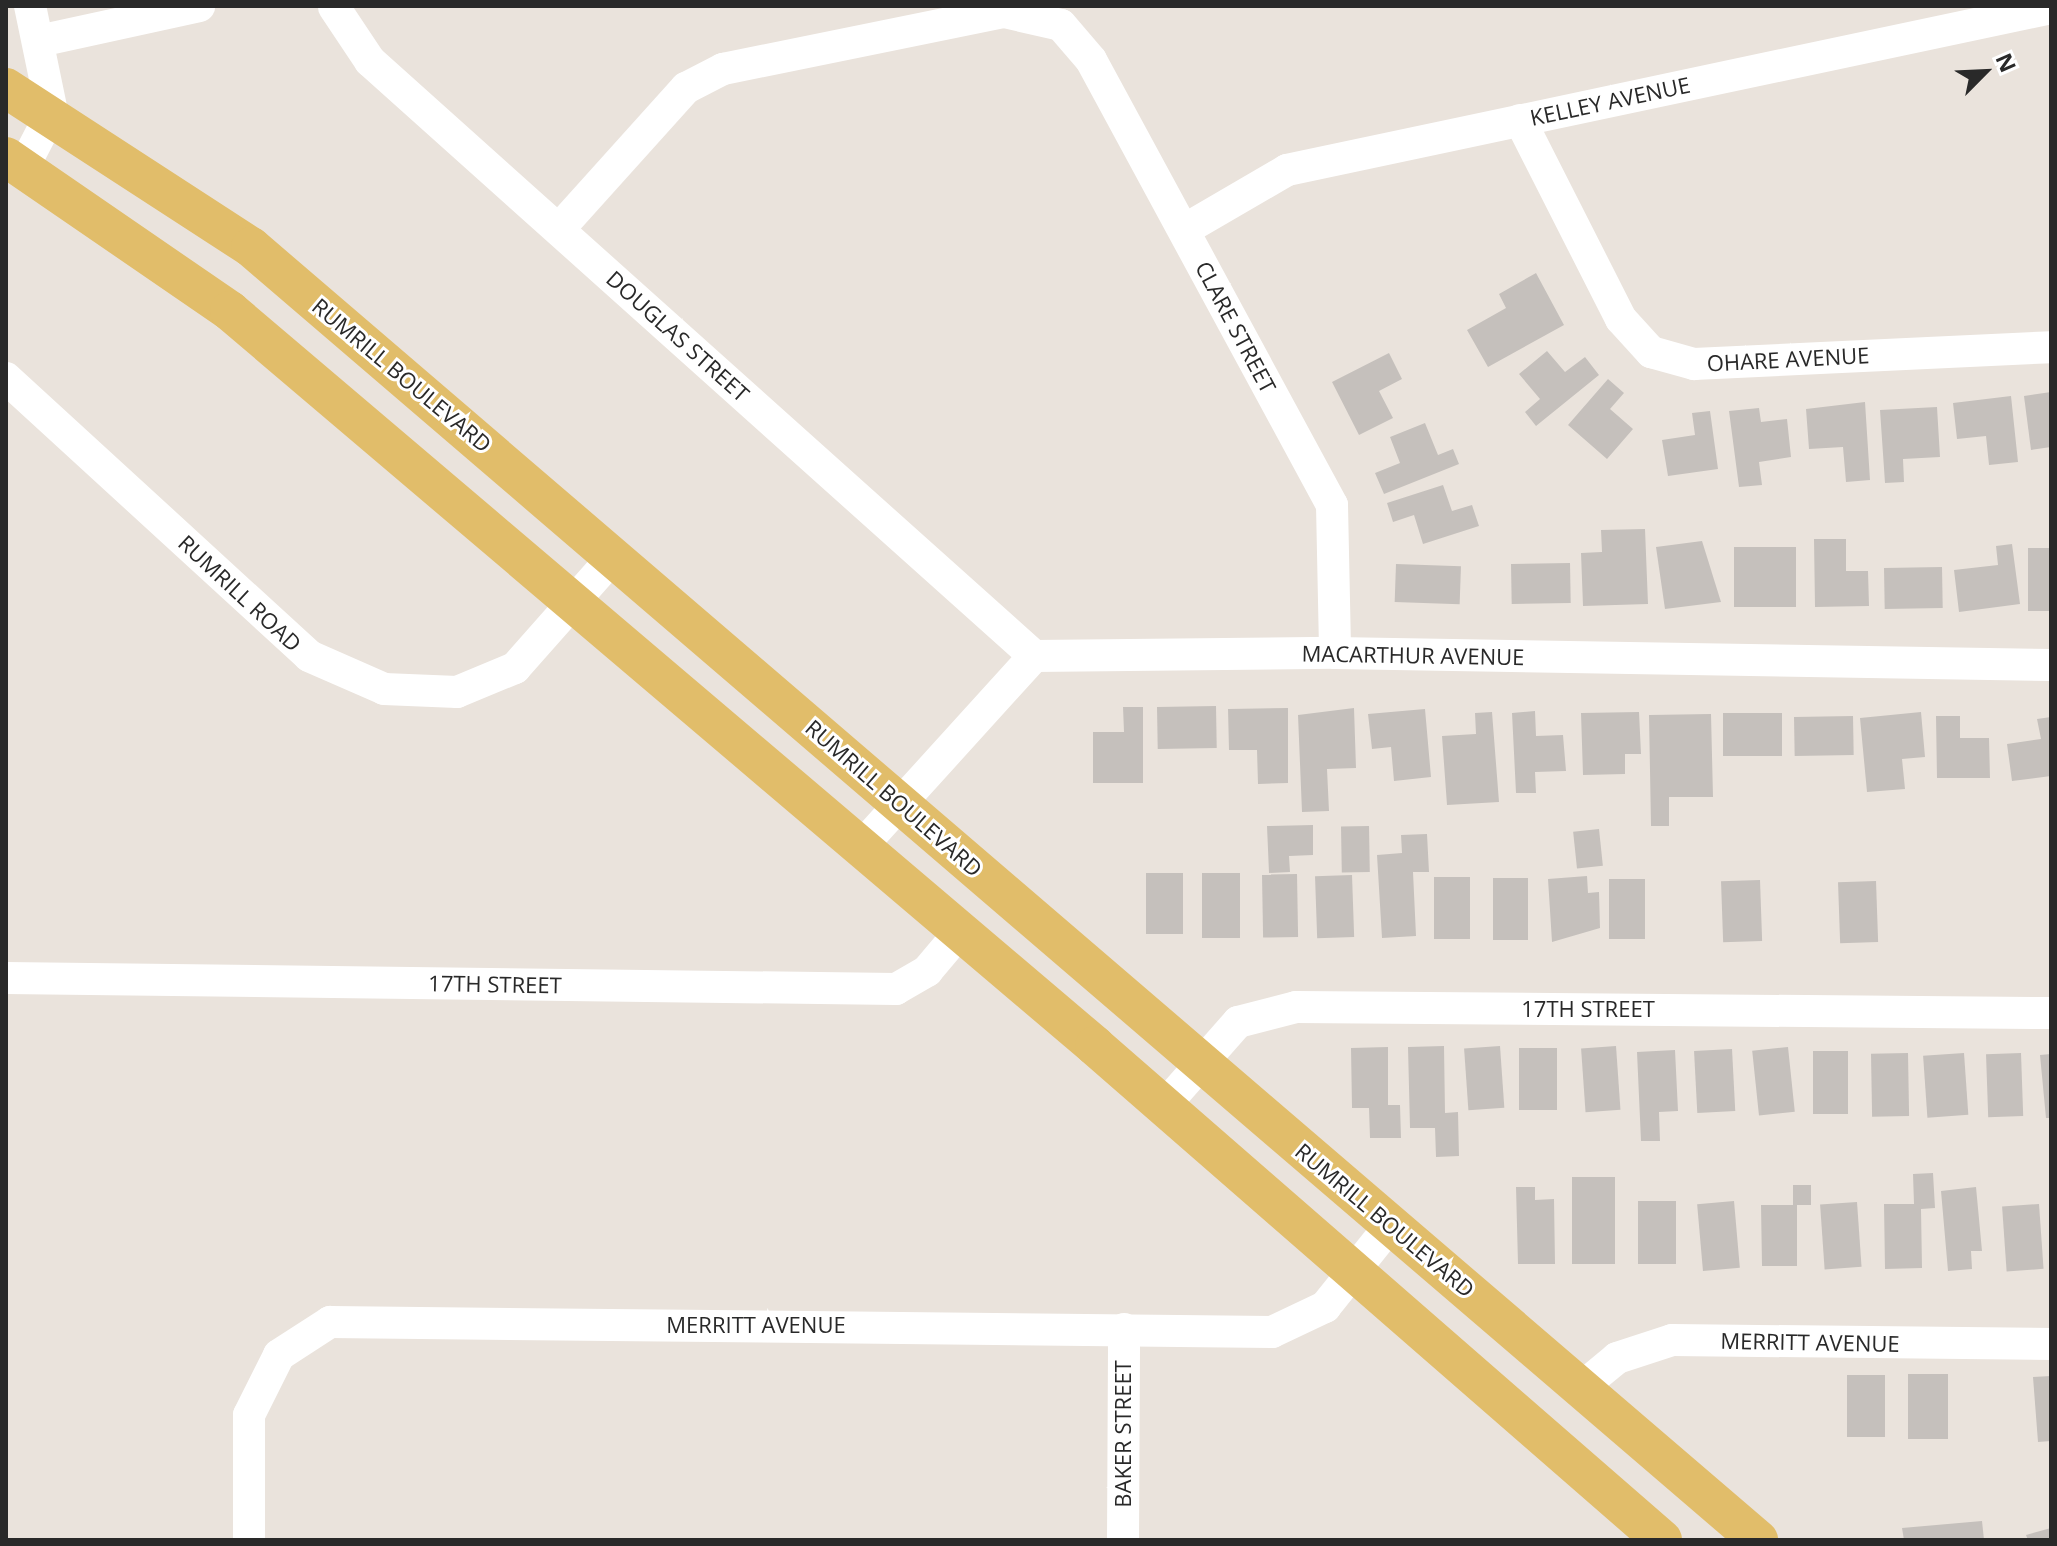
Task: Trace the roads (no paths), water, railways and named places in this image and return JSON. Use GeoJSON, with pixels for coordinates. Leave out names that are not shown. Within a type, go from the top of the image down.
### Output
{"type":"FeatureCollection","features":[{"type":"Feature","properties":{"kind":"main road","name":"RUMRILL BOULEVARD"},"geometry":{"type":"LineString","coordinates":[[6,88],[52,112],[251,247],[615,555],[897,802],[1758,1540]]}},
{"type":"Feature","properties":{"kind":"main road"},"geometry":{"type":"LineString","coordinates":[[15,161],[230,311],[1164,1106],[1662,1540]]}},
{"type":"Feature","properties":{"kind":"street"},"geometry":{"type":"LineString","coordinates":[[15,161],[52,112],[30,6]]}},
{"type":"Feature","properties":{"kind":"street"},"geometry":{"type":"LineString","coordinates":[[39,41],[199,6]]}},
{"type":"Feature","properties":{"kind":"street","name":"DOUGLAS STREET"},"geometry":{"type":"LineString","coordinates":[[328,6],[370,61],[1034,656]]}},
{"type":"Feature","properties":{"kind":"street","name":"KELLEY AVENUE"},"geometry":{"type":"LineString","coordinates":[[1184,230],[1287,170],[2051,8]]}},
{"type":"Feature","properties":{"kind":"street","name":"CLARE STREET"},"geometry":{"type":"LineString","coordinates":[[559,229],[686,88],[723,69],[1004,12],[1066,16],[1332,505],[1335,653]]}},
{"type":"Feature","properties":{"kind":"street","name":"OHARE AVENUE"},"geometry":{"type":"LineString","coordinates":[[1520,120],[1621,319],[1651,352],[1694,364],[2051,347]]}},
{"type":"Feature","properties":{"kind":"street","name":"RUMRILL ROAD"},"geometry":{"type":"LineString","coordinates":[[6,378],[309,656],[384,689],[457,692],[515,668],[615,555]]}},
{"type":"Feature","properties":{"kind":"street","name":"MACARTHUR AVENUE"},"geometry":{"type":"LineString","coordinates":[[1034,656],[1335,653],[2051,665]]}},
{"type":"Feature","properties":{"kind":"street"},"geometry":{"type":"LineString","coordinates":[[860,848],[897,802],[1034,656]]}},
{"type":"Feature","properties":{"kind":"street","name":"17TH STREET"},"geometry":{"type":"LineString","coordinates":[[6,978],[896,989],[927,971],[960,932]]}},
{"type":"Feature","properties":{"kind":"street","name":"17TH STREET"},"geometry":{"type":"LineString","coordinates":[[1164,1106],[1200,1060],[1238,1022],[1296,1007],[2051,1013]]}},
{"type":"Feature","properties":{"kind":"street","name":"MERRITT AVENUE"},"geometry":{"type":"LineString","coordinates":[[249,1540],[249,1415],[279,1355],[330,1322],[1272,1332],[1325,1307],[1390,1226]]}},
{"type":"Feature","properties":{"kind":"street","name":"BAKER STREET"},"geometry":{"type":"LineString","coordinates":[[1123,1540],[1124,1329]]}},
{"type":"Feature","properties":{"kind":"street","name":"MERRITT AVENUE"},"geometry":{"type":"LineString","coordinates":[[1582,1387],[1617,1358],[1672,1340],[2051,1344]]}}]}
